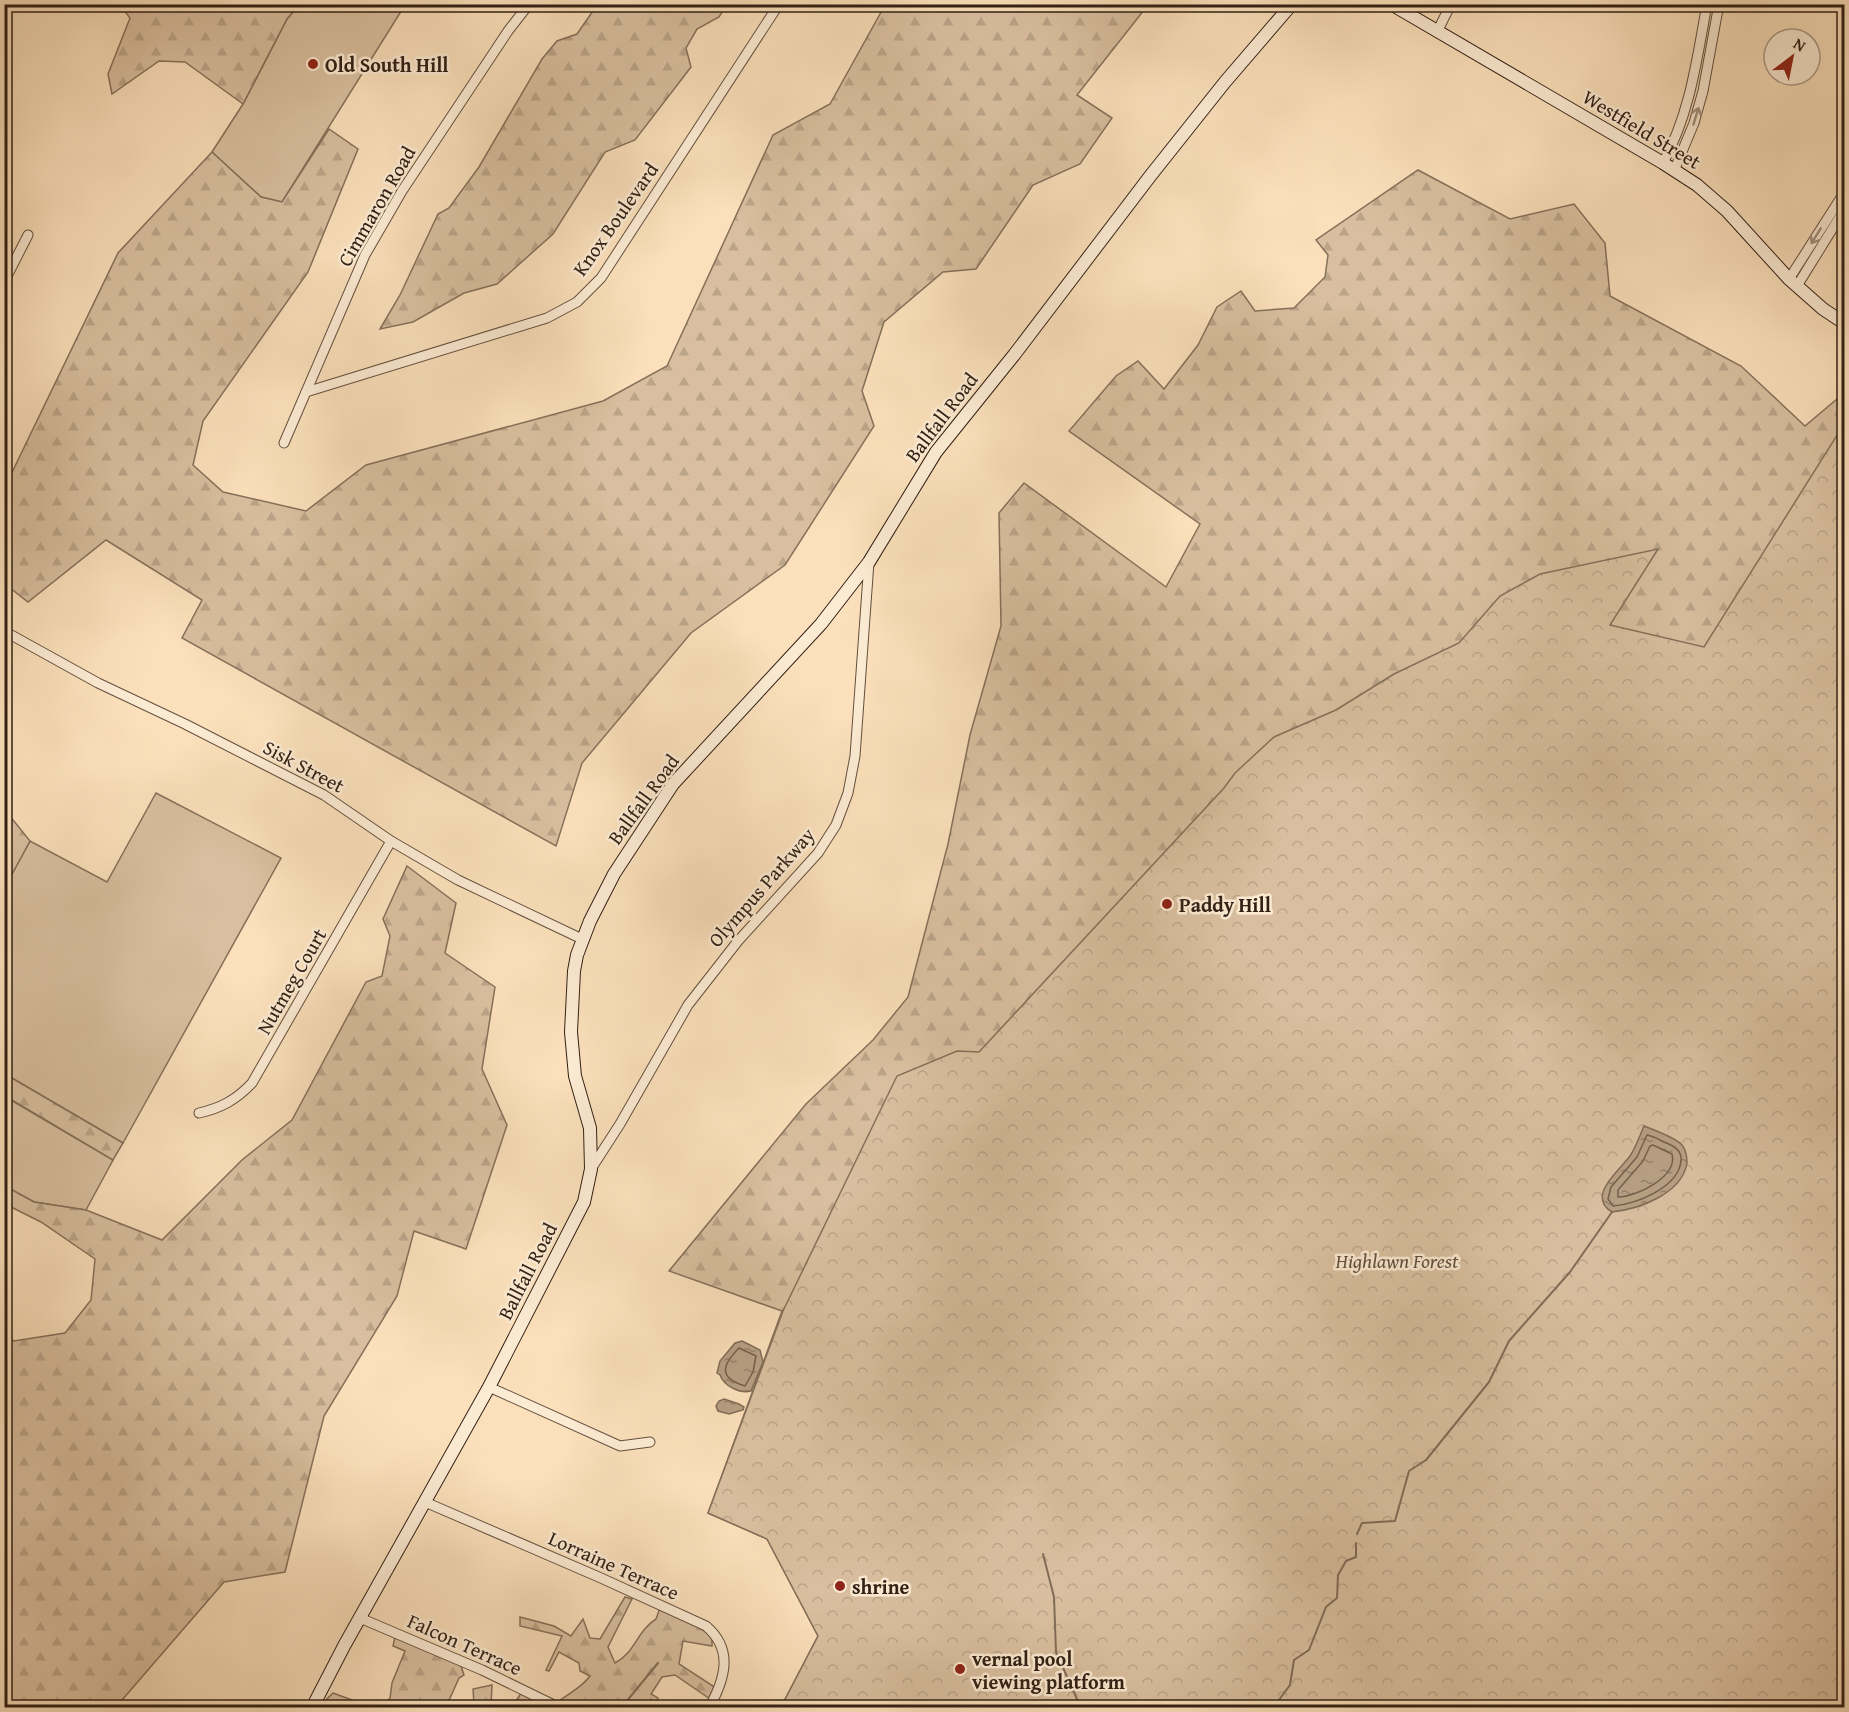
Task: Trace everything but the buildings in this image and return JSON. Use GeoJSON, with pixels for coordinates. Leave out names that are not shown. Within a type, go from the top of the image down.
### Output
{"type":"FeatureCollection","features":[{"type":"Feature","properties":{"kind":"main road","name":"Ballfall Road"},"geometry":{"type":"LineString","coordinates":[[312,1707],[489,1387],[584,1202],[591,1169],[590,1128],[575,1076],[571,1032],[574,971],[582,939],[614,874],[673,784],[821,624],[869,562],[936,452],[1014,355],[1159,165],[1292,4]]}},
{"type":"Feature","properties":{"kind":"main road","name":"Westfield Street"},"geometry":{"type":"LineString","coordinates":[[1391,4],[1663,163],[1697,186],[1727,211],[1793,283],[1823,309],[1845,323]]}},
{"type":"Feature","properties":{"kind":"street","name":"Cimmaron Road"},"geometry":{"type":"LineString","coordinates":[[284,443],[370,246],[415,171],[508,31],[529,4]]}},
{"type":"Feature","properties":{"kind":"street","name":"Knox Boulevard"},"geometry":{"type":"LineString","coordinates":[[306,392],[547,318],[577,302],[601,278],[778,4]]}},
{"type":"Feature","properties":{"kind":"street"},"geometry":{"type":"LineString","coordinates":[[1438,30],[1451,4]]}},
{"type":"Feature","properties":{"kind":"street"},"geometry":{"type":"LineString","coordinates":[[1663,163],[1671,148],[1692,88],[1707,4]]}},
{"type":"Feature","properties":{"kind":"street"},"geometry":{"type":"LineString","coordinates":[[1674,171],[1694,123],[1703,91],[1719,4]]}},
{"type":"Feature","properties":{"kind":"street"},"geometry":{"type":"LineString","coordinates":[[1692,88],[1703,91]]}},
{"type":"Feature","properties":{"kind":"street"},"geometry":{"type":"LineString","coordinates":[[1793,283],[1845,193]]}},
{"type":"Feature","properties":{"kind":"street"},"geometry":{"type":"LineString","coordinates":[[1793,283],[1845,210]]}},
{"type":"Feature","properties":{"kind":"street"},"geometry":{"type":"LineString","coordinates":[[4,282],[28,235]]}},
{"type":"Feature","properties":{"kind":"street","name":"Olympus Parkway"},"geometry":{"type":"LineString","coordinates":[[591,1169],[620,1124],[688,1005],[738,941],[818,853],[836,825],[848,793],[855,756],[869,562]]}},
{"type":"Feature","properties":{"kind":"street","name":"Sisk Street"},"geometry":{"type":"LineString","coordinates":[[4,631],[98,683],[185,724],[324,795],[435,868],[484,894],[582,939]]}},
{"type":"Feature","properties":{"kind":"street","name":"Nutmeg Court"},"geometry":{"type":"LineString","coordinates":[[199,1113],[228,1103],[252,1083],[391,841]]}},
{"type":"Feature","properties":{"kind":"street"},"geometry":{"type":"LineString","coordinates":[[489,1387],[620,1446],[650,1442]]}},
{"type":"Feature","properties":{"kind":"street","name":"Lorraine Terrace"},"geometry":{"type":"LineString","coordinates":[[425,1502],[706,1626],[718,1640],[723,1657],[721,1685],[710,1707]]}},
{"type":"Feature","properties":{"kind":"street","name":"Falcon Terrace"},"geometry":{"type":"LineString","coordinates":[[360,1618],[482,1670],[554,1706]]}},
{"type":"Feature","properties":{"kind":"green space"},"geometry":{"type":"Polygon","coordinates":[[[231,4],[238,10],[241,5],[299,5],[287,19],[243,104],[185,62],[159,61],[112,94],[108,74],[130,18],[120,5],[231,4]]]}},
{"type":"Feature","properties":{"kind":"green space"},"geometry":{"type":"Polygon","coordinates":[[[299,5],[405,5],[282,202],[261,197],[212,152],[243,104],[287,19],[299,5]]]}},
{"type":"Feature","properties":{"kind":"green space"},"geometry":{"type":"Polygon","coordinates":[[[597,5],[727,5],[719,17],[697,29],[686,48],[691,67],[635,140],[605,152],[553,234],[497,284],[464,293],[413,322],[380,329],[400,295],[438,214],[449,208],[479,167],[542,59],[557,41],[577,34],[597,5]]]}},
{"type":"Feature","properties":{"kind":"green space"},"geometry":{"type":"Polygon","coordinates":[[[885,5],[1148,5],[1077,95],[1112,118],[1080,164],[1033,185],[976,269],[943,272],[884,322],[862,391],[874,426],[785,565],[691,633],[582,763],[556,846],[182,638],[202,600],[106,540],[28,602],[5,584],[5,487],[118,253],[212,152],[261,197],[282,202],[329,129],[358,149],[308,272],[203,421],[193,465],[223,492],[306,511],[366,465],[603,401],[667,366],[773,135],[830,104],[885,5]]]}},
{"type":"Feature","properties":{"kind":"green space","name":"Highlawn Forest"},"geometry":{"type":"Polygon","coordinates":[[[1418,170],[1510,219],[1574,204],[1605,243],[1610,296],[1741,366],[1805,426],[1844,393],[1844,1707],[781,1707],[818,1636],[767,1539],[708,1513],[782,1311],[669,1271],[806,1104],[873,1040],[908,997],[948,844],[970,735],[1001,626],[999,513],[1024,483],[1166,587],[1200,524],[1069,431],[1116,376],[1138,361],[1164,389],[1198,345],[1217,307],[1241,291],[1255,311],[1294,308],[1325,277],[1328,255],[1316,240],[1418,170]]]}},
{"type":"Feature","properties":{"kind":"green space","name":"Highlawn Forest"},"geometry":{"type":"Polygon","coordinates":[[[1844,424],[1844,1707],[781,1707],[818,1636],[767,1539],[708,1513],[783,1311],[897,1076],[957,1051],[979,1052],[1224,788],[1235,773],[1274,737],[1336,710],[1394,674],[1459,643],[1500,596],[1540,574],[1658,549],[1610,625],[1704,647],[1844,424]]]}},
{"type":"Feature","properties":{"kind":"green space"},"geometry":{"type":"Polygon","coordinates":[[[156,793],[281,858],[123,1143],[5,1074],[5,887],[30,841],[107,882],[156,793]]]}},
{"type":"Feature","properties":{"kind":"green space"},"geometry":{"type":"Polygon","coordinates":[[[5,810],[30,841],[5,887],[5,810]]]}},
{"type":"Feature","properties":{"kind":"green space"},"geometry":{"type":"Polygon","coordinates":[[[407,866],[456,903],[445,953],[495,987],[482,1069],[507,1125],[466,1249],[414,1231],[397,1296],[324,1416],[285,1572],[224,1582],[116,1707],[5,1707],[5,1334],[14,1341],[65,1333],[91,1300],[95,1259],[41,1222],[5,1204],[5,1186],[34,1202],[86,1210],[162,1240],[242,1160],[292,1120],[366,982],[382,976],[390,936],[383,919],[407,866]]]}},
{"type":"Feature","properties":{"kind":"green space"},"geometry":{"type":"Polygon","coordinates":[[[5,1074],[123,1143],[113,1160],[5,1096],[5,1074]]]}},
{"type":"Feature","properties":{"kind":"green space"},"geometry":{"type":"Polygon","coordinates":[[[4,1096],[113,1160],[86,1210],[34,1202],[5,1186],[4,1096]]]}},
{"type":"Feature","properties":{"kind":"green space"},"geometry":{"type":"Polygon","coordinates":[[[625,1597],[632,1599],[608,1647],[615,1663],[627,1653],[649,1624],[656,1619],[660,1608],[699,1627],[712,1637],[712,1646],[683,1641],[679,1664],[716,1688],[710,1699],[675,1675],[662,1677],[651,1694],[658,1698],[655,1705],[639,1700],[633,1707],[511,1708],[522,1692],[554,1705],[590,1676],[580,1671],[579,1663],[559,1652],[549,1671],[546,1670],[562,1636],[520,1626],[520,1617],[554,1626],[571,1636],[583,1619],[590,1638],[600,1639],[625,1597]]]}},
{"type":"Feature","properties":{"kind":"green space"},"geometry":{"type":"Polygon","coordinates":[[[395,1637],[460,1663],[464,1675],[459,1678],[446,1707],[382,1708],[390,1698],[392,1683],[405,1651],[393,1646],[395,1637]]]}},
{"type":"Feature","properties":{"kind":"green space"},"geometry":{"type":"Polygon","coordinates":[[[492,1685],[491,1707],[458,1707],[474,1704],[473,1689],[492,1685]]]}},
{"type":"Feature","properties":{"kind":"green space"},"geometry":{"type":"Polygon","coordinates":[[[333,1693],[371,1707],[324,1707],[327,1699],[333,1693]]]}},
{"type":"Feature","properties":{"kind":"water"},"geometry":{"type":"Polygon","coordinates":[[[1644,1126],[1682,1145],[1687,1161],[1683,1174],[1677,1183],[1658,1198],[1612,1212],[1605,1206],[1602,1199],[1603,1191],[1630,1156],[1644,1126]]]}},
{"type":"Feature","properties":{"kind":"water"},"geometry":{"type":"Polygon","coordinates":[[[742,1341],[760,1350],[763,1362],[751,1391],[747,1392],[729,1386],[717,1373],[720,1361],[735,1343],[742,1341]]]}},
{"type":"Feature","properties":{"kind":"water"},"geometry":{"type":"Polygon","coordinates":[[[724,1399],[739,1404],[744,1407],[743,1410],[729,1414],[718,1411],[716,1406],[724,1399]]]}},
{"type":"Feature","properties":{"kind":"waterway"},"geometry":{"type":"LineString","coordinates":[[1357,1534],[1362,1523],[1395,1521],[1409,1471],[1426,1460],[1489,1382],[1509,1341],[1570,1272],[1612,1212]]}},
{"type":"Feature","properties":{"kind":"waterway"},"geometry":{"type":"LineString","coordinates":[[1273,1708],[1290,1685],[1294,1660],[1309,1650],[1326,1607],[1337,1598],[1338,1575],[1346,1561],[1356,1557],[1356,1543]]}},
{"type":"Feature","properties":{"kind":"waterway"},"geometry":{"type":"LineString","coordinates":[[1043,1554],[1054,1597],[1056,1652],[1081,1708]]}},
{"type":"Feature","properties":{"kind":"waterway"},"geometry":{"type":"LineString","coordinates":[[621,1708],[658,1663]]}},
{"type":"Feature","properties":{"kind":"place","name":"Old South Hill"},"geometry":{"type":"Point","coordinates":[313,64]}},
{"type":"Feature","properties":{"kind":"place","name":"Paddy Hill"},"geometry":{"type":"Point","coordinates":[1167,904]}},
{"type":"Feature","properties":{"kind":"place","name":"shrine"},"geometry":{"type":"Point","coordinates":[840,1586]}},
{"type":"Feature","properties":{"kind":"place","name":"vernal pool viewing platform"},"geometry":{"type":"Point","coordinates":[960,1669]}}]}
